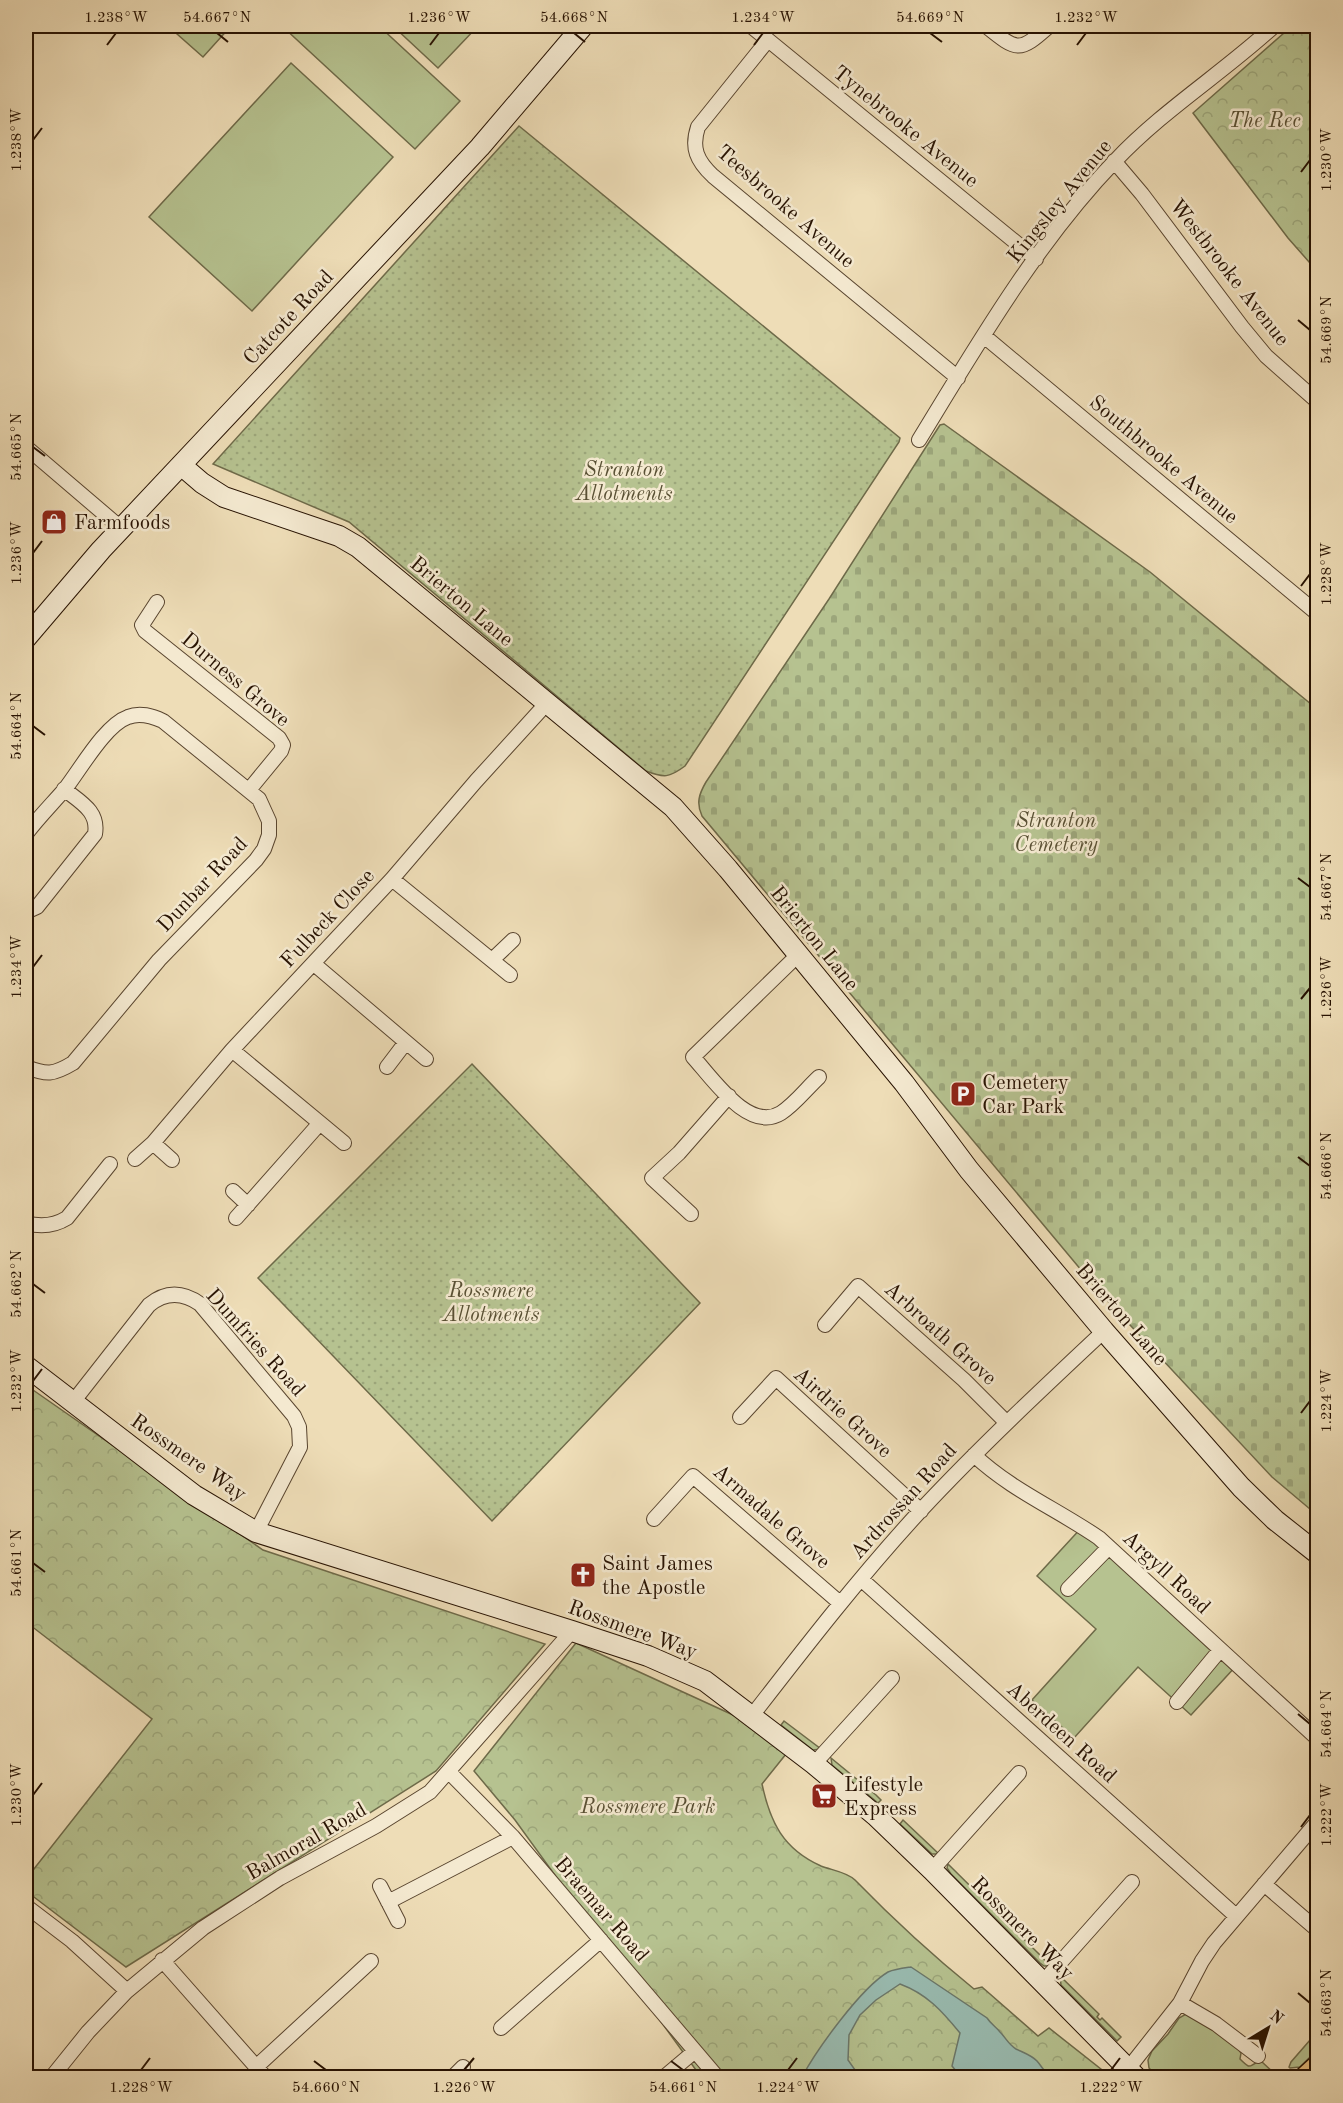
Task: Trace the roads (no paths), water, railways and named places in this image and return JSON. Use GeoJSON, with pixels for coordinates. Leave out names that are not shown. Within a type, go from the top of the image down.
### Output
{"type":"FeatureCollection","features":[{"type":"Feature","properties":{"kind":"highway"},"geometry":{"type":"LineString","coordinates":[[1307,2078],[1317,2068]]}},
{"type":"Feature","properties":{"kind":"street","name":"Catcote Road"},"geometry":{"type":"LineString","coordinates":[[26,638],[74,580],[480,147],[583,26]]}},
{"type":"Feature","properties":{"kind":"street","name":"Tynebrooke Avenue"},"geometry":{"type":"LineString","coordinates":[[751,26],[1036,259]]}},
{"type":"Feature","properties":{"kind":"street"},"geometry":{"type":"LineString","coordinates":[[986,26],[1013,45],[1029,44],[1049,26]]}},
{"type":"Feature","properties":{"kind":"street","name":"Kingsley Avenue"},"geometry":{"type":"LineString","coordinates":[[919,440],[984,336],[1036,259],[1114,161],[1156,121],[1274,26]]}},
{"type":"Feature","properties":{"kind":"street","name":"Teesbrooke Avenue"},"geometry":{"type":"LineString","coordinates":[[768,40],[698,128],[694,138],[699,161],[712,176],[958,378]]}},
{"type":"Feature","properties":{"kind":"street","name":"Westbrooke Avenue"},"geometry":{"type":"LineString","coordinates":[[1114,161],[1266,356],[1317,402]]}},
{"type":"Feature","properties":{"kind":"street","name":"Southbrooke Avenue"},"geometry":{"type":"LineString","coordinates":[[984,336],[1317,614]]}},
{"type":"Feature","properties":{"kind":"street"},"geometry":{"type":"LineString","coordinates":[[26,447],[122,529]]}},
{"type":"Feature","properties":{"kind":"street","name":"Brierton Lane"},"geometry":{"type":"LineString","coordinates":[[181,465],[202,483],[224,496],[339,536],[358,547],[673,807],[728,869],[904,1083],[969,1170],[1104,1331],[1241,1487],[1263,1509],[1317,1554]]}},
{"type":"Feature","properties":{"kind":"street","name":"Durness Grove"},"geometry":{"type":"LineString","coordinates":[[157,603],[142,625],[145,631],[279,738],[282,745],[281,751],[249,789]]}},
{"type":"Feature","properties":{"kind":"street","name":"Fulbeck Close"},"geometry":{"type":"LineString","coordinates":[[135,1159],[153,1143],[232,1050],[392,879],[481,775],[547,703]]}},
{"type":"Feature","properties":{"kind":"street","name":"Dunbar Road"},"geometry":{"type":"LineString","coordinates":[[26,1067],[43,1074],[59,1071],[73,1063],[159,960],[256,860],[264,849],[269,835],[269,821],[263,806],[249,789],[163,721],[152,716],[141,715],[127,717],[111,727],[64,789],[28,827]]}},
{"type":"Feature","properties":{"kind":"street"},"geometry":{"type":"LineString","coordinates":[[26,912],[37,907],[95,834],[96,826],[91,810],[64,789]]}},
{"type":"Feature","properties":{"kind":"street"},"geometry":{"type":"LineString","coordinates":[[392,879],[510,975]]}},
{"type":"Feature","properties":{"kind":"street"},"geometry":{"type":"LineString","coordinates":[[492,960],[513,940]]}},
{"type":"Feature","properties":{"kind":"street"},"geometry":{"type":"LineString","coordinates":[[798,955],[693,1057],[729,1096],[751,1115],[764,1118],[774,1116],[786,1109],[819,1077]]}},
{"type":"Feature","properties":{"kind":"street"},"geometry":{"type":"LineString","coordinates":[[314,964],[426,1059]]}},
{"type":"Feature","properties":{"kind":"street"},"geometry":{"type":"LineString","coordinates":[[387,1067],[406,1042]]}},
{"type":"Feature","properties":{"kind":"street"},"geometry":{"type":"LineString","coordinates":[[232,1050],[344,1143]]}},
{"type":"Feature","properties":{"kind":"street"},"geometry":{"type":"LineString","coordinates":[[691,1214],[652,1178],[679,1153],[729,1096]]}},
{"type":"Feature","properties":{"kind":"street"},"geometry":{"type":"LineString","coordinates":[[236,1218],[320,1123]]}},
{"type":"Feature","properties":{"kind":"street"},"geometry":{"type":"LineString","coordinates":[[153,1143],[172,1160]]}},
{"type":"Feature","properties":{"kind":"street"},"geometry":{"type":"LineString","coordinates":[[26,1223],[44,1226],[67,1218],[110,1164]]}},
{"type":"Feature","properties":{"kind":"street"},"geometry":{"type":"LineString","coordinates":[[233,1191],[248,1204]]}},
{"type":"Feature","properties":{"kind":"street","name":"Arbroath Grove"},"geometry":{"type":"LineString","coordinates":[[825,1324],[858,1286],[964,1380],[1006,1422]]}},
{"type":"Feature","properties":{"kind":"street","name":"Dumfries Road"},"geometry":{"type":"LineString","coordinates":[[73,1402],[149,1305],[165,1295],[174,1294],[193,1299],[200,1304],[294,1416],[299,1426],[300,1447],[256,1532]]}},
{"type":"Feature","properties":{"kind":"street","name":"Ardrossan Road"},"geometry":{"type":"LineString","coordinates":[[751,1717],[840,1603],[921,1511],[1006,1422],[1104,1331]]}},
{"type":"Feature","properties":{"kind":"street","name":"Rossmere Way"},"geometry":{"type":"LineString","coordinates":[[26,1366],[194,1495],[256,1532],[648,1656],[705,1681],[814,1764],[876,1816],[1133,2073]]}},
{"type":"Feature","properties":{"kind":"street","name":"Airdrie Grove"},"geometry":{"type":"LineString","coordinates":[[740,1417],[776,1378],[921,1511]]}},
{"type":"Feature","properties":{"kind":"street","name":"Argyll Road"},"geometry":{"type":"LineString","coordinates":[[974,1455],[1009,1484],[1078,1524],[1109,1547],[1317,1739]]}},
{"type":"Feature","properties":{"kind":"street","name":"Armadale Grove"},"geometry":{"type":"LineString","coordinates":[[654,1519],[693,1476],[840,1603]]}},
{"type":"Feature","properties":{"kind":"street"},"geometry":{"type":"LineString","coordinates":[[1068,1589],[1109,1547]]}},
{"type":"Feature","properties":{"kind":"street","name":"Aberdeen Road"},"geometry":{"type":"LineString","coordinates":[[861,1579],[1236,1916]]}},
{"type":"Feature","properties":{"kind":"street","name":"Balmoral Road"},"geometry":{"type":"LineString","coordinates":[[51,2078],[88,2032],[127,1991],[203,1928],[280,1878],[376,1826],[430,1792],[572,1631]]}},
{"type":"Feature","properties":{"kind":"street"},"geometry":{"type":"LineString","coordinates":[[1177,1702],[1220,1650]]}},
{"type":"Feature","properties":{"kind":"street"},"geometry":{"type":"LineString","coordinates":[[814,1764],[892,1678]]}},
{"type":"Feature","properties":{"kind":"street","name":"Braemar Road"},"geometry":{"type":"LineString","coordinates":[[449,1772],[513,1837],[718,2078]]}},
{"type":"Feature","properties":{"kind":"street"},"geometry":{"type":"LineString","coordinates":[[932,1870],[1019,1773]]}},
{"type":"Feature","properties":{"kind":"street"},"geometry":{"type":"LineString","coordinates":[[1133,2073],[1180,2003],[1202,1961],[1236,1916],[1317,1821]]}},
{"type":"Feature","properties":{"kind":"street"},"geometry":{"type":"LineString","coordinates":[[388,1902],[513,1837]]}},
{"type":"Feature","properties":{"kind":"street"},"geometry":{"type":"LineString","coordinates":[[1043,1982],[1132,1882]]}},
{"type":"Feature","properties":{"kind":"street"},"geometry":{"type":"LineString","coordinates":[[1264,1884],[1314,1927]]}},
{"type":"Feature","properties":{"kind":"street"},"geometry":{"type":"LineString","coordinates":[[380,1886],[398,1921]]}},
{"type":"Feature","properties":{"kind":"street"},"geometry":{"type":"LineString","coordinates":[[26,1906],[72,1941],[127,1991]]}},
{"type":"Feature","properties":{"kind":"street"},"geometry":{"type":"LineString","coordinates":[[501,2028],[601,1940]]}},
{"type":"Feature","properties":{"kind":"street"},"geometry":{"type":"LineString","coordinates":[[162,1960],[266,2078]]}},
{"type":"Feature","properties":{"kind":"street"},"geometry":{"type":"LineString","coordinates":[[256,2067],[371,1961]]}},
{"type":"Feature","properties":{"kind":"street"},"geometry":{"type":"LineString","coordinates":[[1180,2003],[1215,2024],[1258,2056]]}},
{"type":"Feature","properties":{"kind":"street"},"geometry":{"type":"LineString","coordinates":[[663,2078],[695,2051]]}},
{"type":"Feature","properties":{"kind":"street"},"geometry":{"type":"LineString","coordinates":[[452,2078],[463,2067]]}},
{"type":"Feature","properties":{"kind":"water"},"geometry":{"type":"Polygon","coordinates":[[[911,1967],[987,2018],[1011,2045],[1035,2059],[1046,2072],[1054,2077],[961,2077],[952,2066],[960,2033],[933,2004],[900,1984],[876,2000],[860,2015],[849,2035],[848,2060],[860,2077],[802,2077],[818,2051],[865,1991],[888,1972],[911,1967]]]}},
{"type":"Feature","properties":{"kind":"place","name":"Farmfoods"},"geometry":{"type":"Point","coordinates":[54,522]}},
{"type":"Feature","properties":{"kind":"place","name":"Cemetery Car Park"},"geometry":{"type":"Point","coordinates":[963,1094]}},
{"type":"Feature","properties":{"kind":"place","name":"Saint James the Apostle"},"geometry":{"type":"Point","coordinates":[583,1575]}},
{"type":"Feature","properties":{"kind":"place","name":"Lifestyle Express"},"geometry":{"type":"Point","coordinates":[824,1796]}},
{"type":"Feature","properties":{"kind":"park label","name":"The Rec"},"geometry":{"type":"Point","coordinates":[1265,120]}},
{"type":"Feature","properties":{"kind":"park label","name":"Stranton Allotments"},"geometry":{"type":"Point","coordinates":[624,481]}},
{"type":"Feature","properties":{"kind":"park label","name":"Stranton Cemetery"},"geometry":{"type":"Point","coordinates":[1056,832]}},
{"type":"Feature","properties":{"kind":"park label","name":"Rossmere Allotments"},"geometry":{"type":"Point","coordinates":[491,1302]}},
{"type":"Feature","properties":{"kind":"park label","name":"Rossmere Park"},"geometry":{"type":"Point","coordinates":[648,1806]}}]}
